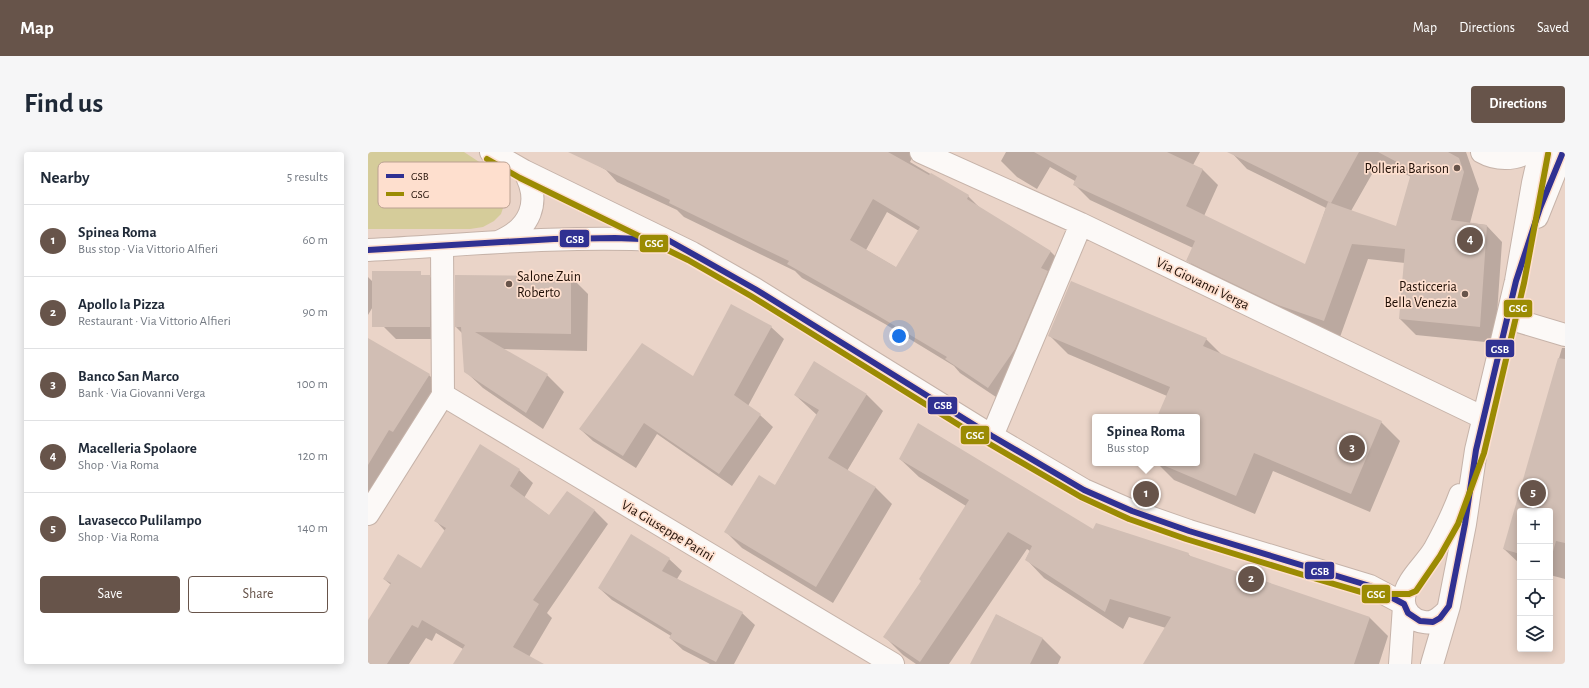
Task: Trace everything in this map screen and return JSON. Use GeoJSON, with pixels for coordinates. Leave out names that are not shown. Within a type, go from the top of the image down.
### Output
{"type":"FeatureCollection","features":[{"type":"Feature","properties":{"kind":"street"},"geometry":{"type":"LineString","coordinates":[[491,152],[508,162]]}},
{"type":"Feature","properties":{"kind":"street","name":"Via Giovanni Verga"},"geometry":{"type":"LineString","coordinates":[[921,152],[1081,224],[1484,418]]}},
{"type":"Feature","properties":{"kind":"street"},"geometry":{"type":"LineString","coordinates":[[1482,152],[1487,155],[1505,158],[1520,156],[1528,152]]}},
{"type":"Feature","properties":{"kind":"street"},"geometry":{"type":"LineString","coordinates":[[1432,664],[1448,605],[1465,524],[1476,450],[1516,281],[1533,183],[1540,152]]}},
{"type":"Feature","properties":{"kind":"street"},"geometry":{"type":"LineString","coordinates":[[1516,281],[1540,208],[1563,152]]}},
{"type":"Feature","properties":{"kind":"street"},"geometry":{"type":"LineString","coordinates":[[510,163],[668,240],[755,289],[992,436],[1084,490],[1132,511],[1189,531],[1370,586],[1391,596],[1407,594]]}},
{"type":"Feature","properties":{"kind":"street"},"geometry":{"type":"LineString","coordinates":[[497,243],[520,230],[528,217],[532,204],[532,192],[524,171]]}},
{"type":"Feature","properties":{"kind":"street"},"geometry":{"type":"LineString","coordinates":[[992,436],[1081,224]]}},
{"type":"Feature","properties":{"kind":"street"},"geometry":{"type":"LineString","coordinates":[[368,250],[615,238],[668,240]]}},
{"type":"Feature","properties":{"kind":"street"},"geometry":{"type":"LineString","coordinates":[[368,514],[443,395],[442,246]]}},
{"type":"Feature","properties":{"kind":"street"},"geometry":{"type":"LineString","coordinates":[[1508,318],[1565,335]]}},
{"type":"Feature","properties":{"kind":"street","name":"Via Giuseppe Parini"},"geometry":{"type":"LineString","coordinates":[[443,395],[893,664]]}},
{"type":"Feature","properties":{"kind":"street"},"geometry":{"type":"LineString","coordinates":[[1400,664],[1407,594],[1451,520],[1476,450]]}},
{"type":"Feature","properties":{"kind":"street"},"geometry":{"type":"LineString","coordinates":[[1428,576],[1437,578],[1448,590],[1448,605],[1440,618],[1426,623],[1414,618],[1408,613],[1407,594],[1420,577],[1428,576]]}},
{"type":"Feature","properties":{"kind":"shaded area"},"geometry":{"type":"Polygon","coordinates":[[[368,152],[464,152],[479,162],[378,162],[378,208],[503,208],[501,214],[494,221],[483,227],[470,229],[368,229],[368,152]]]}},
{"type":"Feature","properties":{"kind":"building"},"geometry":{"type":"Polygon","coordinates":[[[568,152],[888,152],[929,175],[931,173],[969,195],[967,199],[1051,251],[1041,268],[1048,271],[1015,349],[988,388],[945,359],[947,357],[787,264],[789,261],[669,203],[670,200],[568,152]],[[873,199],[850,240],[896,267],[920,227],[873,199]]]}},
{"type":"Feature","properties":{"kind":"building"},"geometry":{"type":"Polygon","coordinates":[[[1034,152],[1167,152],[1203,169],[1186,206],[1305,264],[1328,202],[1396,226],[1412,170],[1378,152],[1448,152],[1459,158],[1464,172],[1451,220],[1487,225],[1480,327],[1399,319],[1405,249],[1352,244],[1324,321],[1278,305],[1186,261],[1195,241],[1073,185],[1077,176],[1034,152]]]}},
{"type":"Feature","properties":{"kind":"building"},"geometry":{"type":"Polygon","coordinates":[[[1227,152],[1359,152],[1331,203],[1227,152]]]}},
{"type":"Feature","properties":{"kind":"building"},"geometry":{"type":"Polygon","coordinates":[[[372,271],[421,271],[421,275],[430,275],[430,327],[372,327],[372,271]]]}},
{"type":"Feature","properties":{"kind":"building"},"geometry":{"type":"Polygon","coordinates":[[[455,275],[571,276],[571,334],[475,332],[548,374],[526,413],[464,372],[461,327],[455,327],[455,275]]]}},
{"type":"Feature","properties":{"kind":"building"},"geometry":{"type":"Polygon","coordinates":[[[1071,281],[1207,338],[1203,346],[1382,421],[1351,494],[1254,453],[1236,496],[1165,466],[1200,466],[1200,414],[1158,414],[1170,387],[1048,336],[1071,281]]]}},
{"type":"Feature","properties":{"kind":"building"},"geometry":{"type":"Polygon","coordinates":[[[731,304],[772,326],[734,395],[761,414],[719,474],[644,423],[623,456],[579,429],[642,343],[693,376],[731,304]]]}},
{"type":"Feature","properties":{"kind":"building"},"geometry":{"type":"Polygon","coordinates":[[[368,338],[430,374],[393,432],[389,430],[368,465],[368,338]]]}},
{"type":"Feature","properties":{"kind":"building"},"geometry":{"type":"Polygon","coordinates":[[[1558,358],[1565,359],[1565,543],[1556,541],[1553,552],[1553,508],[1517,508],[1517,553],[1503,549],[1558,358]]]}},
{"type":"Feature","properties":{"kind":"building"},"geometry":{"type":"Polygon","coordinates":[[[814,361],[867,394],[828,458],[876,487],[816,587],[724,532],[759,475],[775,485],[819,410],[794,395],[814,361]]]}},
{"type":"Feature","properties":{"kind":"building"},"geometry":{"type":"Polygon","coordinates":[[[918,423],[1093,529],[1096,523],[1189,553],[1188,555],[1370,617],[1354,664],[1143,664],[1171,617],[1110,599],[1105,612],[1025,560],[1032,546],[1008,532],[920,662],[883,637],[921,581],[919,579],[969,500],[899,459],[918,423]]]}},
{"type":"Feature","properties":{"kind":"building"},"geometry":{"type":"Polygon","coordinates":[[[480,444],[520,469],[510,486],[549,515],[567,491],[595,510],[533,600],[539,604],[513,647],[544,664],[453,664],[465,645],[422,620],[418,628],[412,625],[387,664],[368,664],[368,620],[391,583],[383,579],[398,554],[421,568],[446,528],[434,521],[480,444]]]}},
{"type":"Feature","properties":{"kind":"building"},"geometry":{"type":"Polygon","coordinates":[[[631,534],[670,558],[662,571],[743,612],[716,662],[669,638],[672,633],[598,588],[631,534]]]}},
{"type":"Feature","properties":{"kind":"building"},"geometry":{"type":"Polygon","coordinates":[[[996,614],[1043,638],[1030,664],[970,664],[996,614]]]}},
{"type":"Feature","properties":{"kind":"transit line","name":"GSB"},"geometry":{"type":"LineString","coordinates":[[368,250],[554,239],[615,238],[668,240],[755,289],[992,436],[1084,490],[1132,511],[1189,531],[1370,586],[1404,604],[1408,613],[1420,621],[1433,622],[1440,618],[1449,606],[1465,524],[1476,450],[1516,281],[1540,208],[1563,152]]}},
{"type":"Feature","properties":{"kind":"transit line","name":"GSG"},"geometry":{"type":"LineString","coordinates":[[510,172],[688,260],[751,296],[988,443],[1081,497],[1129,519],[1186,539],[1310,577],[1368,594],[1409,594],[1416,591],[1440,556],[1458,524],[1484,453],[1524,283],[1548,154]]}},
{"type":"Feature","properties":{"kind":"transit line","name":"GSG"},"geometry":{"type":"LineString","coordinates":[[487,159],[492,162]]}},
{"type":"Feature","properties":{"kind":"place","name":"Polleria Barison"},"geometry":{"type":"Point","coordinates":[1457,168]}},
{"type":"Feature","properties":{"kind":"place","name":"Macelleria Spolaore"},"geometry":{"type":"Point","coordinates":[1470,240]}},
{"type":"Feature","properties":{"kind":"place","name":"Salone Zuin Roberto"},"geometry":{"type":"Point","coordinates":[509,284]}},
{"type":"Feature","properties":{"kind":"place","name":"Pasticceria Bella Venezia"},"geometry":{"type":"Point","coordinates":[1465,294]}},
{"type":"Feature","properties":{"kind":"place","name":"Banco San Marco"},"geometry":{"type":"Point","coordinates":[1352,448]}},
{"type":"Feature","properties":{"kind":"place","name":"Lavasecco Pulilampo"},"geometry":{"type":"Point","coordinates":[1533,493]}},
{"type":"Feature","properties":{"kind":"place","name":"Spinea Roma"},"geometry":{"type":"Point","coordinates":[1146,494]}},
{"type":"Feature","properties":{"kind":"place","name":"Apollo la Pizza"},"geometry":{"type":"Point","coordinates":[1251,579]}}]}
